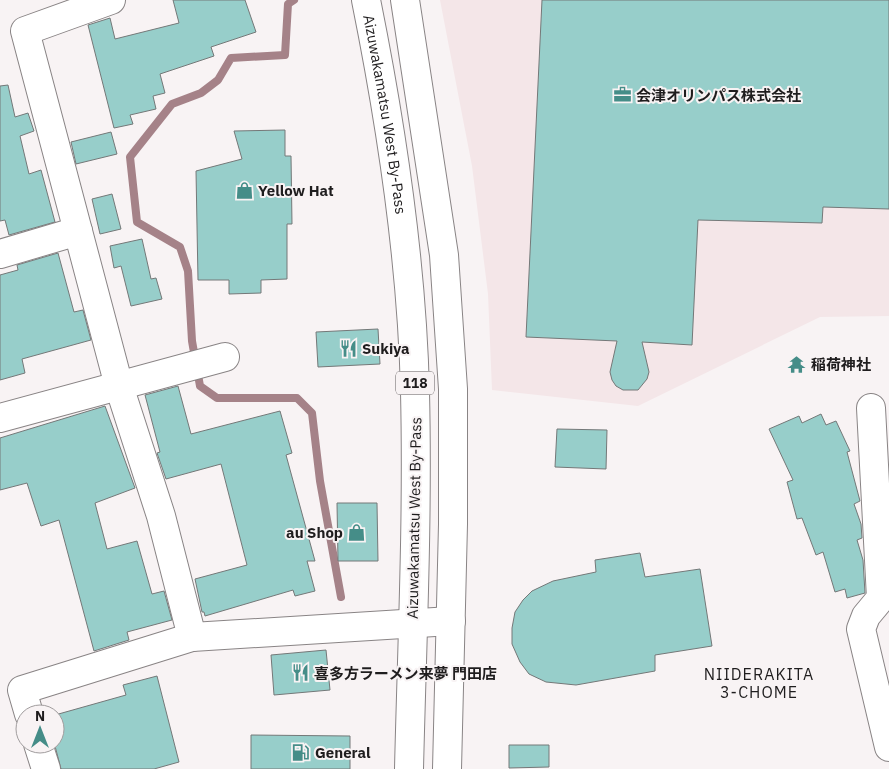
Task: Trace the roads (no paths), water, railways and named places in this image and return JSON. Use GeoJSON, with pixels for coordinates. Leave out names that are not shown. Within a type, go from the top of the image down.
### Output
{"type":"FeatureCollection","features":[{"type":"Feature","properties":{"kind":"main road"},"geometry":{"type":"LineString","coordinates":[[111,0],[25,31],[119,386],[161,516],[192,637]]}},
{"type":"Feature","properties":{"kind":"main road","name":"Aizuwakamatsu West By-Pass"},"geometry":{"type":"LineString","coordinates":[[366,0],[391,134],[407,259],[415,391],[413,624],[409,769]]}},
{"type":"Feature","properties":{"kind":"main road","name":"118"},"geometry":{"type":"LineString","coordinates":[[405,0],[444,255],[453,389],[454,524],[446,769]]}},
{"type":"Feature","properties":{"kind":"main road"},"geometry":{"type":"LineString","coordinates":[[0,254],[78,231]]}},
{"type":"Feature","properties":{"kind":"main road"},"geometry":{"type":"LineString","coordinates":[[0,418],[206,362]]}},
{"type":"Feature","properties":{"kind":"main road"},"geometry":{"type":"LineString","coordinates":[[871,408],[881,598],[866,616],[860,630],[888,733]]}},
{"type":"Feature","properties":{"kind":"main road"},"geometry":{"type":"LineString","coordinates":[[26,704],[22,690],[192,637],[451,621]]}},
{"type":"Feature","properties":{"kind":"main road"},"geometry":{"type":"LineString","coordinates":[[41,754],[46,769]]}},
{"type":"Feature","properties":{"kind":"waterway"},"geometry":{"type":"LineString","coordinates":[[294,0],[288,4],[285,55],[231,58],[218,80],[201,93],[172,104],[130,157],[137,222],[180,247],[188,271],[192,341],[200,386],[217,398],[297,398],[312,413],[320,481],[341,597]]}},
{"type":"Feature","properties":{"kind":"place","name":"会津オリンパス株式会社"},"geometry":{"type":"Point","coordinates":[622,95]}},
{"type":"Feature","properties":{"kind":"place","name":"Yellow Hat"},"geometry":{"type":"Point","coordinates":[244,190]}},
{"type":"Feature","properties":{"kind":"place","name":"Sukiya"},"geometry":{"type":"Point","coordinates":[348,348]}},
{"type":"Feature","properties":{"kind":"place","name":"稲荷神社"},"geometry":{"type":"Point","coordinates":[797,364]}},
{"type":"Feature","properties":{"kind":"place","name":"au Shop"},"geometry":{"type":"Point","coordinates":[357,532]}},
{"type":"Feature","properties":{"kind":"place","name":"喜多方ラーメン来夢 門田店"},"geometry":{"type":"Point","coordinates":[300,673]}},
{"type":"Feature","properties":{"kind":"place","name":"General"},"geometry":{"type":"Point","coordinates":[301,752]}},
{"type":"Feature","properties":{"kind":"district","name":"NIIDERAKITA 3-CHOME"},"geometry":{"type":"Point","coordinates":[759,683]}}]}
